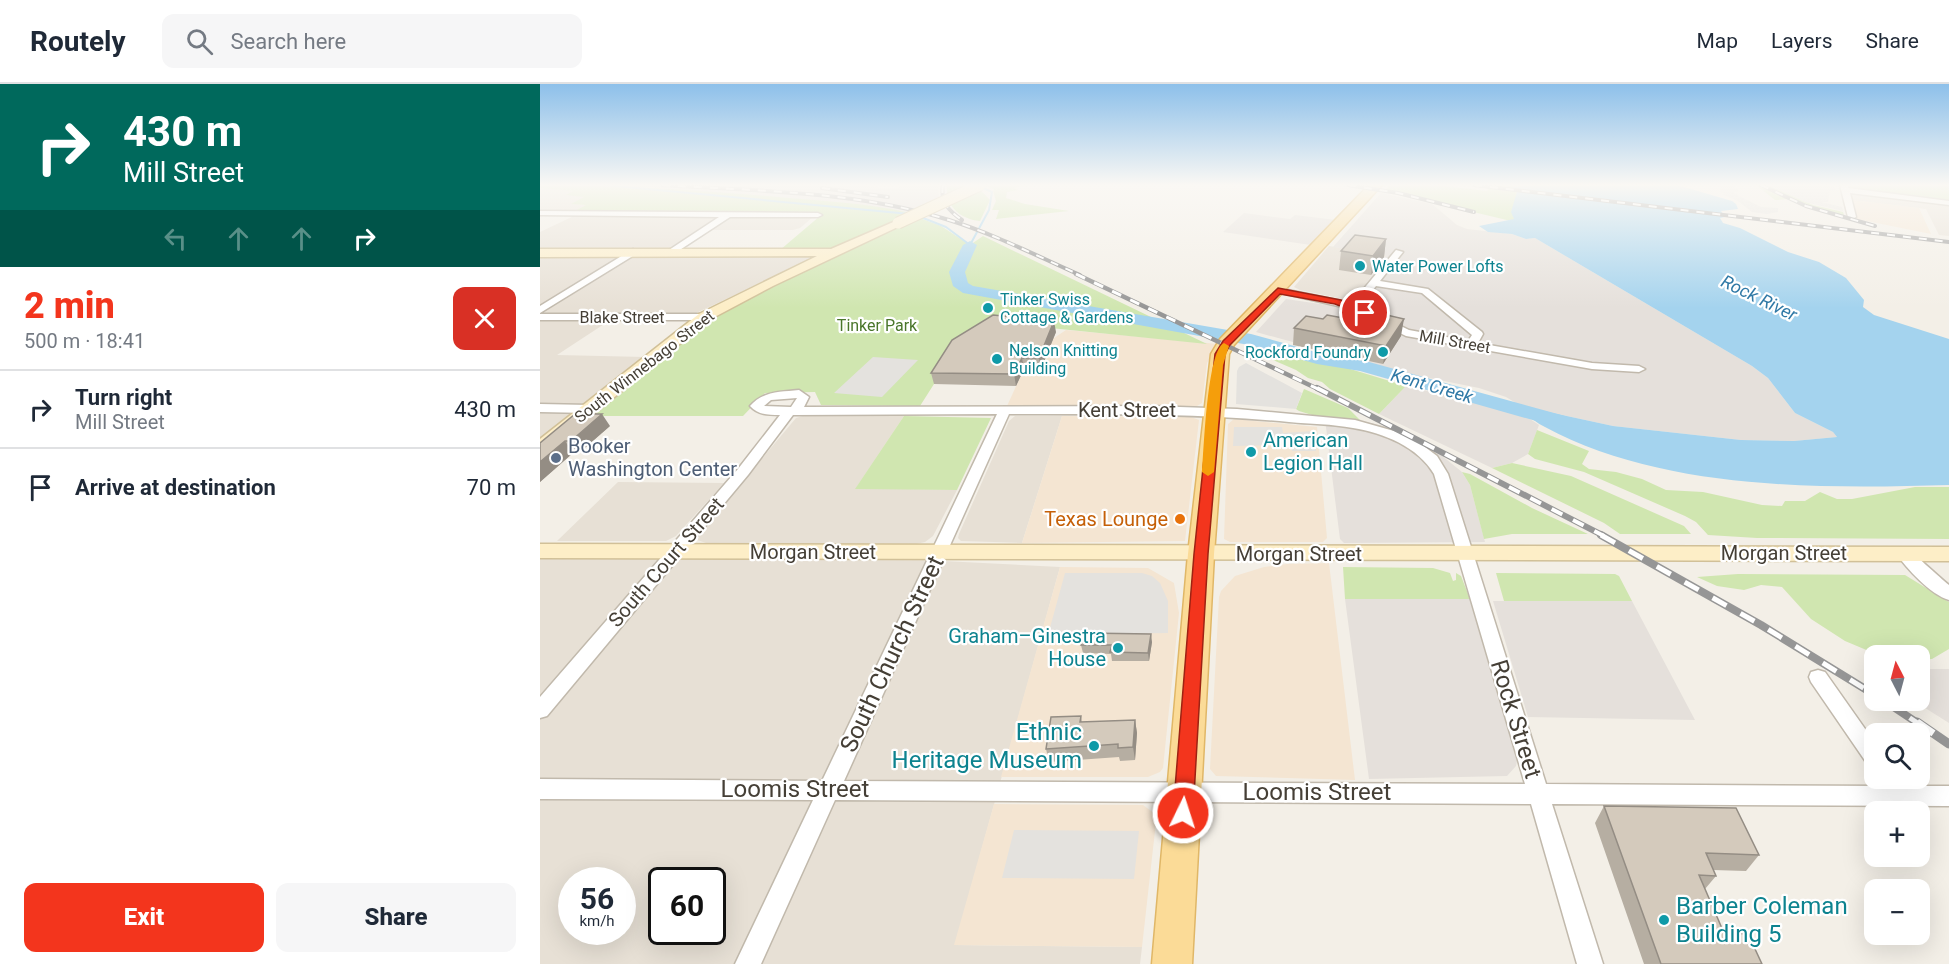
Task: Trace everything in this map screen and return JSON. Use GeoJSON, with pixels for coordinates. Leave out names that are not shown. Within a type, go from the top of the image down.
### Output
{"type":"FeatureCollection","features":[{"type":"Feature","properties":{"kind":"main road","name":"South Winnebago Street"},"geometry":{"type":"LineString","coordinates":[[540,448],[704,317],[731,301],[891,226]]}},
{"type":"Feature","properties":{"kind":"main road"},"geometry":{"type":"LineString","coordinates":[[1172,964],[1217,365],[1220,354],[1235,335],[1338,226]]}},
{"type":"Feature","properties":{"kind":"main road"},"geometry":{"type":"LineString","coordinates":[[540,253],[833,252]]}},
{"type":"Feature","properties":{"kind":"main road","name":"Morgan Street"},"geometry":{"type":"LineString","coordinates":[[540,551],[1949,554]]}},
{"type":"Feature","properties":{"kind":"street"},"geometry":{"type":"LineString","coordinates":[[672,252],[711,226]]}},
{"type":"Feature","properties":{"kind":"street"},"geometry":{"type":"LineString","coordinates":[[540,310],[633,252]]}},
{"type":"Feature","properties":{"kind":"street"},"geometry":{"type":"LineString","coordinates":[[1354,307],[1399,252]]}},
{"type":"Feature","properties":{"kind":"street"},"geometry":{"type":"LineString","coordinates":[[1372,283],[1425,291],[1478,334],[1472,344]]}},
{"type":"Feature","properties":{"kind":"street","name":"Mill Street"},"geometry":{"type":"LineString","coordinates":[[1278,291],[1354,307],[1406,333],[1592,366],[1639,369]]}},
{"type":"Feature","properties":{"kind":"street","name":"Blake Street"},"geometry":{"type":"LineString","coordinates":[[540,317],[704,317]]}},
{"type":"Feature","properties":{"kind":"street"},"geometry":{"type":"LineString","coordinates":[[540,408],[589,408]]}},
{"type":"Feature","properties":{"kind":"street","name":"Kent Street"},"geometry":{"type":"LineString","coordinates":[[793,410],[1213,411],[1354,424],[1389,434],[1412,444],[1432,459],[1442,474]]}},
{"type":"Feature","properties":{"kind":"street","name":"South Court Street"},"geometry":{"type":"LineString","coordinates":[[540,710],[793,410]]}},
{"type":"Feature","properties":{"kind":"street","name":"South Church Street"},"geometry":{"type":"LineString","coordinates":[[748,964],[1005,410]]}},
{"type":"Feature","properties":{"kind":"street","name":"Rock Street"},"geometry":{"type":"LineString","coordinates":[[1442,474],[1590,964]]}},
{"type":"Feature","properties":{"kind":"street"},"geometry":{"type":"LineString","coordinates":[[1904,553],[1921,572],[1949,594]]}},
{"type":"Feature","properties":{"kind":"street"},"geometry":{"type":"LineString","coordinates":[[1818,677],[1864,743]]}},
{"type":"Feature","properties":{"kind":"street","name":"Loomis Street"},"geometry":{"type":"LineString","coordinates":[[540,789],[1949,796]]}},
{"type":"Feature","properties":{"kind":"street"},"geometry":{"type":"LineString","coordinates":[[1896,789],[1901,796]]}},
{"type":"Feature","properties":{"kind":"shaded area"},"geometry":{"type":"Polygon","coordinates":[[[553,226],[705,226],[666,250],[540,250],[540,232],[553,226]]]}},
{"type":"Feature","properties":{"kind":"shaded area"},"geometry":{"type":"Polygon","coordinates":[[[715,226],[802,226],[793,230],[709,230],[715,226]]]}},
{"type":"Feature","properties":{"kind":"shaded area"},"geometry":{"type":"Polygon","coordinates":[[[1230,226],[1330,226],[1311,245],[1223,232],[1230,226]]]}},
{"type":"Feature","properties":{"kind":"shaded area"},"geometry":{"type":"Polygon","coordinates":[[[1352,226],[1460,226],[1467,229],[1512,234],[1526,239],[1535,238],[1752,366],[1768,378],[1795,413],[1833,432],[1837,437],[1794,441],[1741,440],[1613,426],[1521,406],[1506,397],[1479,388],[1409,374],[1256,332],[1286,299],[1341,307],[1356,298],[1386,255],[1333,247],[1352,226]]]}},
{"type":"Feature","properties":{"kind":"shaded area"},"geometry":{"type":"Polygon","coordinates":[[[1892,226],[1927,226],[1931,234],[1892,226]]]}},
{"type":"Feature","properties":{"kind":"shaded area"},"geometry":{"type":"Polygon","coordinates":[[[1935,226],[1949,226],[1949,236],[1939,235],[1935,226]]]}},
{"type":"Feature","properties":{"kind":"shaded area"},"geometry":{"type":"Polygon","coordinates":[[[1329,246],[1386,255],[1356,298],[1348,300],[1294,287],[1329,246]]]}},
{"type":"Feature","properties":{"kind":"shaded area"},"geometry":{"type":"Polygon","coordinates":[[[540,255],[805,255],[810,257],[807,261],[694,314],[618,315],[557,355],[645,357],[540,440],[540,255]]]}},
{"type":"Feature","properties":{"kind":"shaded area"},"geometry":{"type":"Polygon","coordinates":[[[1066,330],[1218,344],[1207,363],[1202,403],[1197,406],[1007,406],[1024,369],[1054,338],[1066,330]]]}},
{"type":"Feature","properties":{"kind":"shaded area"},"geometry":{"type":"Polygon","coordinates":[[[873,357],[918,360],[882,397],[834,393],[873,357]]]}},
{"type":"Feature","properties":{"kind":"shaded area"},"geometry":{"type":"Polygon","coordinates":[[[1246,363],[1302,393],[1296,409],[1236,404],[1237,371],[1246,363]]]}},
{"type":"Feature","properties":{"kind":"shaded area"},"geometry":{"type":"Polygon","coordinates":[[[1406,386],[1508,410],[1527,417],[1539,425],[1528,454],[1512,463],[1492,468],[1379,414],[1406,386]]]}},
{"type":"Feature","properties":{"kind":"shaded area"},"geometry":{"type":"Polygon","coordinates":[[[806,415],[904,416],[856,488],[957,490],[933,536],[925,542],[916,544],[706,543],[697,540],[701,531],[796,418],[806,415]]]}},
{"type":"Feature","properties":{"kind":"shaded area"},"geometry":{"type":"Polygon","coordinates":[[[1015,416],[1062,416],[1022,543],[961,541],[958,538],[959,534],[1009,421],[1015,416]]]}},
{"type":"Feature","properties":{"kind":"shaded area"},"geometry":{"type":"Polygon","coordinates":[[[1062,416],[1191,417],[1199,420],[1185,541],[1022,543],[1062,416]]]}},
{"type":"Feature","properties":{"kind":"shaded area"},"geometry":{"type":"Polygon","coordinates":[[[1234,419],[1317,427],[1327,538],[1323,542],[1230,542],[1224,539],[1228,424],[1234,419]]]}},
{"type":"Feature","properties":{"kind":"shaded area"},"geometry":{"type":"Polygon","coordinates":[[[1325,419],[1361,421],[1384,426],[1441,455],[1462,472],[1470,485],[1485,542],[1344,543],[1340,539],[1325,419]]]}},
{"type":"Feature","properties":{"kind":"shaded area"},"geometry":{"type":"Polygon","coordinates":[[[1234,427],[1282,427],[1283,433],[1314,431],[1316,451],[1292,451],[1291,440],[1283,440],[1284,445],[1233,446],[1234,427]]]}},
{"type":"Feature","properties":{"kind":"shaded area"},"geometry":{"type":"Polygon","coordinates":[[[618,482],[724,483],[676,536],[666,541],[557,541],[618,482]]]}},
{"type":"Feature","properties":{"kind":"shaded area"},"geometry":{"type":"Polygon","coordinates":[[[540,559],[903,559],[1060,567],[955,945],[1142,947],[1140,964],[540,964],[540,559]]]}},
{"type":"Feature","properties":{"kind":"shaded area"},"geometry":{"type":"Polygon","coordinates":[[[1329,563],[1355,780],[1216,776],[1210,769],[1221,591],[1235,576],[1264,567],[1329,563]]]}},
{"type":"Feature","properties":{"kind":"shaded area"},"geometry":{"type":"Polygon","coordinates":[[[1060,567],[1148,568],[1174,583],[1179,613],[1163,768],[1160,772],[1148,777],[1001,777],[1060,567]]]}},
{"type":"Feature","properties":{"kind":"shaded area"},"geometry":{"type":"Polygon","coordinates":[[[1065,573],[1142,573],[1152,576],[1160,583],[1168,601],[1168,633],[1048,635],[1065,573]]]}},
{"type":"Feature","properties":{"kind":"shaded area"},"geometry":{"type":"Polygon","coordinates":[[[1345,599],[1470,599],[1518,756],[1516,766],[1507,776],[1369,779],[1345,599]]]}},
{"type":"Feature","properties":{"kind":"shaded area"},"geometry":{"type":"Polygon","coordinates":[[[1493,601],[1632,601],[1695,720],[1528,717],[1493,601]]]}},
{"type":"Feature","properties":{"kind":"shaded area"},"geometry":{"type":"Polygon","coordinates":[[[1930,669],[1949,669],[1949,723],[1930,711],[1930,669]]]}},
{"type":"Feature","properties":{"kind":"shaded area"},"geometry":{"type":"Polygon","coordinates":[[[994,804],[1143,805],[1155,814],[1142,947],[954,945],[994,804]]]}},
{"type":"Feature","properties":{"kind":"shaded area"},"geometry":{"type":"Polygon","coordinates":[[[1014,830],[1139,831],[1134,879],[1002,878],[1014,830]]]}},
{"type":"Feature","properties":{"kind":"green space"},"geometry":{"type":"Polygon","coordinates":[[[808,226],[882,226],[833,249],[780,250],[808,226]]]}},
{"type":"Feature","properties":{"kind":"green space","name":"Tinker Park"},"geometry":{"type":"Polygon","coordinates":[[[898,226],[941,226],[970,245],[983,236],[1207,344],[1001,323],[934,384],[920,406],[821,405],[815,392],[765,393],[743,416],[592,416],[720,312],[898,226]]]}},
{"type":"Feature","properties":{"kind":"green space"},"geometry":{"type":"Polygon","coordinates":[[[1251,344],[1297,359],[1347,368],[1406,386],[1379,414],[1330,389],[1322,382],[1308,378],[1296,370],[1261,355],[1251,344]]]}},
{"type":"Feature","properties":{"kind":"green space"},"geometry":{"type":"Polygon","coordinates":[[[1304,389],[1348,408],[1361,421],[1325,419],[1299,411],[1296,409],[1304,389]]]}},
{"type":"Feature","properties":{"kind":"green space"},"geometry":{"type":"Polygon","coordinates":[[[904,416],[991,418],[957,490],[855,489],[904,416]]]}},
{"type":"Feature","properties":{"kind":"green space"},"geometry":{"type":"Polygon","coordinates":[[[1537,430],[1589,451],[1582,464],[1589,469],[1616,472],[1642,479],[1666,490],[1703,492],[1762,505],[1782,506],[1785,501],[1805,501],[1820,492],[1837,499],[1852,499],[1915,487],[1949,487],[1949,539],[1757,538],[1708,535],[1696,522],[1685,516],[1584,472],[1535,459],[1528,454],[1537,430]]]}},
{"type":"Feature","properties":{"kind":"green space"},"geometry":{"type":"Polygon","coordinates":[[[1512,463],[1571,476],[1684,526],[1691,534],[1620,534],[1604,523],[1492,468],[1512,463]]]}},
{"type":"Feature","properties":{"kind":"green space"},"geometry":{"type":"Polygon","coordinates":[[[1462,472],[1588,534],[1512,534],[1484,539],[1470,485],[1462,472]]]}},
{"type":"Feature","properties":{"kind":"green space"},"geometry":{"type":"Polygon","coordinates":[[[1343,567],[1433,568],[1450,573],[1453,581],[1456,580],[1456,573],[1461,576],[1470,599],[1345,599],[1343,567]]]}},
{"type":"Feature","properties":{"kind":"green space"},"geometry":{"type":"Polygon","coordinates":[[[1496,573],[1615,574],[1619,576],[1632,601],[1504,601],[1496,573]]]}},
{"type":"Feature","properties":{"kind":"green space"},"geometry":{"type":"Polygon","coordinates":[[[1738,574],[1905,575],[1949,602],[1949,649],[1930,659],[1930,645],[1864,645],[1864,649],[1845,641],[1811,619],[1782,587],[1761,585],[1744,590],[1717,586],[1697,577],[1738,574]]]}},
{"type":"Feature","properties":{"kind":"water","name":"Rock River"},"geometry":{"type":"Polygon","coordinates":[[[1479,226],[1733,226],[1788,252],[1819,262],[1846,278],[1864,300],[1863,307],[1874,315],[1949,339],[1949,485],[1795,485],[1690,474],[1639,463],[1591,448],[1545,427],[1516,405],[1613,426],[1741,440],[1794,441],[1837,437],[1833,432],[1795,413],[1768,378],[1752,366],[1535,238],[1526,239],[1512,234],[1488,232],[1479,226]]]}},
{"type":"Feature","properties":{"kind":"building"},"geometry":{"type":"Polygon","coordinates":[[[1355,235],[1386,239],[1373,256],[1341,251],[1355,235]]]}},
{"type":"Feature","properties":{"kind":"building","name":"Nelson Knitting Building"},"geometry":{"type":"Polygon","coordinates":[[[993,315],[1054,321],[1039,358],[1022,358],[1014,374],[931,373],[952,340],[993,315]]]}},
{"type":"Feature","properties":{"kind":"building"},"geometry":{"type":"Polygon","coordinates":[[[1327,315],[1383,322],[1387,315],[1404,319],[1386,346],[1294,328],[1306,316],[1323,319],[1327,315]]]}},
{"type":"Feature","properties":{"kind":"building"},"geometry":{"type":"Polygon","coordinates":[[[575,414],[602,414],[571,441],[565,441],[540,462],[540,443],[575,414]]]}},
{"type":"Feature","properties":{"kind":"building"},"geometry":{"type":"Polygon","coordinates":[[[1084,633],[1151,634],[1148,653],[1110,652],[1112,645],[1081,645],[1084,633]]]}},
{"type":"Feature","properties":{"kind":"building"},"geometry":{"type":"Polygon","coordinates":[[[1081,716],[1080,722],[1135,720],[1133,747],[1118,748],[1118,744],[1046,749],[1051,717],[1081,716]]]}},
{"type":"Feature","properties":{"kind":"building","name":"Barber Coleman Building 5"},"geometry":{"type":"Polygon","coordinates":[[[1604,806],[1736,808],[1759,855],[1706,853],[1716,876],[1699,875],[1724,933],[1748,934],[1762,964],[1661,964],[1604,806]]]}},
{"type":"Feature","properties":{"kind":"waterway"},"geometry":{"type":"LineString","coordinates":[[944,226],[970,245],[980,226]]}},
{"type":"Feature","properties":{"kind":"waterway","name":"Kent Creek"},"geometry":{"type":"LineString","coordinates":[[970,245],[957,272],[961,286],[969,290],[1251,340],[1317,358],[1362,366],[1557,421]]}},
{"type":"Feature","properties":{"kind":"railway"},"geometry":{"type":"LineString","coordinates":[[966,226],[1080,275]]}},
{"type":"Feature","properties":{"kind":"railway"},"geometry":{"type":"LineString","coordinates":[[1816,226],[1949,242]]}},
{"type":"Feature","properties":{"kind":"railway"},"geometry":{"type":"LineString","coordinates":[[1076,274],[1320,390]]}},
{"type":"Feature","properties":{"kind":"railway"},"geometry":{"type":"LineString","coordinates":[[1317,388],[1604,536]]}},
{"type":"Feature","properties":{"kind":"railway"},"geometry":{"type":"LineString","coordinates":[[1601,535],[1761,625],[1864,688]]}},
{"type":"Feature","properties":{"kind":"railway"},"geometry":{"type":"LineString","coordinates":[[1900,711],[1918,723]]}},
{"type":"Feature","properties":{"kind":"railway"},"geometry":{"type":"LineString","coordinates":[[1917,722],[1949,744]]}},
{"type":"Feature","properties":{"kind":"slow traffic"},"geometry":{"type":"LineString","coordinates":[[1208,472],[1217,365],[1224,346]]}},
{"type":"Feature","properties":{"kind":"place","name":"Water Power Lofts"},"geometry":{"type":"Point","coordinates":[1360,266]}},
{"type":"Feature","properties":{"kind":"place","name":"Tinker Swiss Cottage & Gardens"},"geometry":{"type":"Point","coordinates":[988,308]}},
{"type":"Feature","properties":{"kind":"place","name":"Rockford Foundry"},"geometry":{"type":"Point","coordinates":[1383,352]}},
{"type":"Feature","properties":{"kind":"place","name":"Nelson Knitting Building"},"geometry":{"type":"Point","coordinates":[997,359]}},
{"type":"Feature","properties":{"kind":"place","name":"American Legion Hall"},"geometry":{"type":"Point","coordinates":[1251,452]}},
{"type":"Feature","properties":{"kind":"place","name":"Booker Washington Center"},"geometry":{"type":"Point","coordinates":[556,458]}},
{"type":"Feature","properties":{"kind":"place","name":"Texas Lounge"},"geometry":{"type":"Point","coordinates":[1180,519]}},
{"type":"Feature","properties":{"kind":"place","name":"Graham–Ginestra House"},"geometry":{"type":"Point","coordinates":[1118,648]}},
{"type":"Feature","properties":{"kind":"place","name":"Ethnic Heritage Museum"},"geometry":{"type":"Point","coordinates":[1094,746]}},
{"type":"Feature","properties":{"kind":"place","name":"Barber Coleman Building 5"},"geometry":{"type":"Point","coordinates":[1664,920]}},
{"type":"Feature","properties":{"kind":"route"},"geometry":{"type":"LineString","coordinates":[[1183,813],[1201,554],[1217,365],[1220,354],[1226,343],[1278,291],[1338,302],[1365,313]]}}]}
